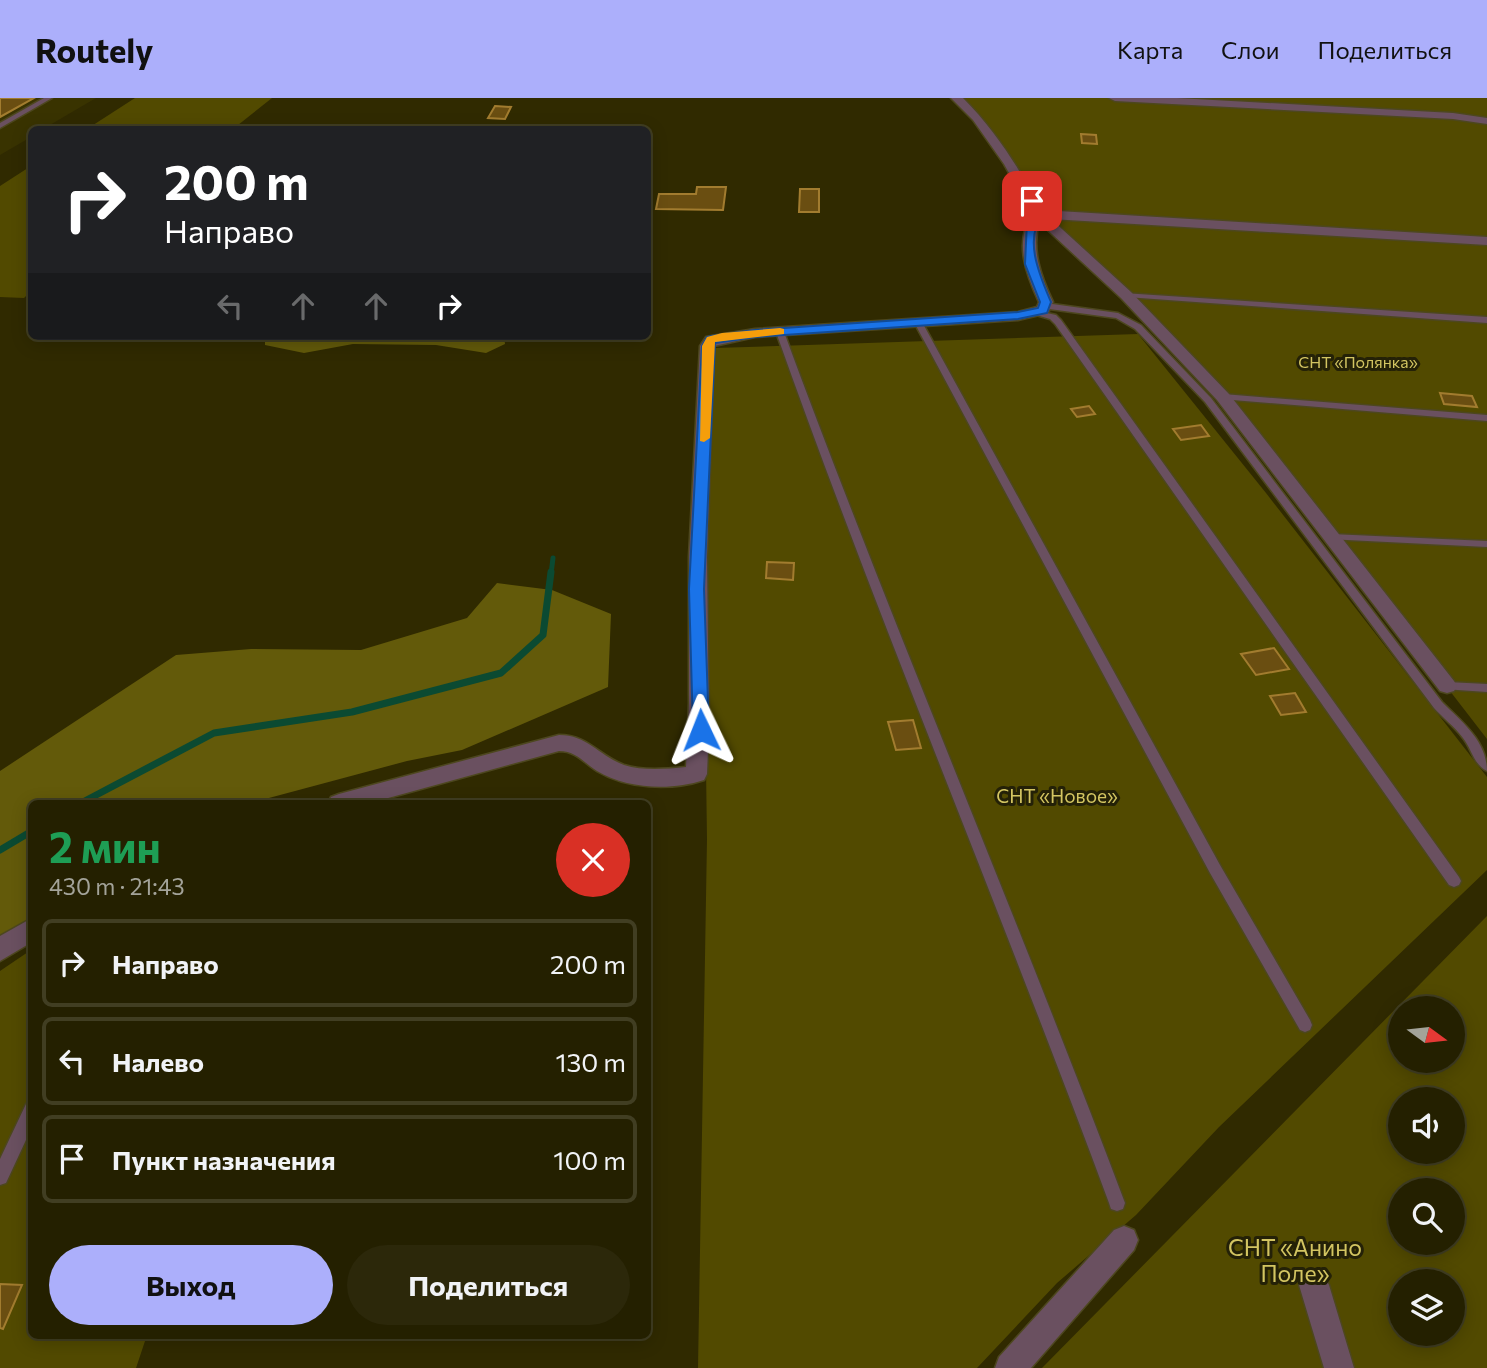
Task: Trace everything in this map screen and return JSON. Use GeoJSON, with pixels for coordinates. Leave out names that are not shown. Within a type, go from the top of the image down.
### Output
{"type":"FeatureCollection","features":[{"type":"Feature","properties":{"kind":"street"},"geometry":{"type":"LineString","coordinates":[[957,98],[977,118],[1010,164],[1038,214],[1126,296],[1223,397],[1447,687]]}},
{"type":"Feature","properties":{"kind":"street"},"geometry":{"type":"LineString","coordinates":[[1115,98],[1452,116],[1487,121]]}},
{"type":"Feature","properties":{"kind":"street"},"geometry":{"type":"LineString","coordinates":[[1038,214],[1487,241]]}},
{"type":"Feature","properties":{"kind":"street"},"geometry":{"type":"LineString","coordinates":[[350,800],[559,743],[578,743],[607,766],[621,771],[676,778],[696,774],[701,730],[696,589],[707,346],[711,340],[722,336],[918,322],[1041,309],[1046,302],[1030,264],[1032,221],[1038,214]]}},
{"type":"Feature","properties":{"kind":"street"},"geometry":{"type":"LineString","coordinates":[[0,950],[28,931]]}},
{"type":"Feature","properties":{"kind":"street"},"geometry":{"type":"LineString","coordinates":[[1010,1368],[1124,1240]]}},
{"type":"Feature","properties":{"kind":"street"},"geometry":{"type":"LineString","coordinates":[[1314,1285],[1339,1368]]}},
{"type":"Feature","properties":{"kind":"lane"},"geometry":{"type":"LineString","coordinates":[[0,126],[50,98]]}},
{"type":"Feature","properties":{"kind":"lane"},"geometry":{"type":"LineString","coordinates":[[1126,296],[1487,320]]}},
{"type":"Feature","properties":{"kind":"lane"},"geometry":{"type":"LineString","coordinates":[[1041,309],[1108,313],[1126,318],[1138,327],[1208,400],[1438,705],[1471,737],[1477,753],[1487,766]]}},
{"type":"Feature","properties":{"kind":"lane"},"geometry":{"type":"LineString","coordinates":[[1041,309],[1058,322],[1454,881]]}},
{"type":"Feature","properties":{"kind":"lane"},"geometry":{"type":"LineString","coordinates":[[918,322],[1208,857],[1305,1025]]}},
{"type":"Feature","properties":{"kind":"lane"},"geometry":{"type":"LineString","coordinates":[[780,331],[976,841],[1067,1067],[1117,1203]]}},
{"type":"Feature","properties":{"kind":"lane"},"geometry":{"type":"LineString","coordinates":[[1223,397],[1487,418]]}},
{"type":"Feature","properties":{"kind":"lane"},"geometry":{"type":"LineString","coordinates":[[1331,537],[1487,544]]}},
{"type":"Feature","properties":{"kind":"lane"},"geometry":{"type":"LineString","coordinates":[[1447,687],[1487,688]]}},
{"type":"Feature","properties":{"kind":"lane"},"geometry":{"type":"LineString","coordinates":[[0,1177],[28,1118]]}},
{"type":"Feature","properties":{"kind":"shaded area"},"geometry":{"type":"Polygon","coordinates":[[[0,98],[96,98],[48,126],[28,126],[28,139],[0,155],[0,98]]]}},
{"type":"Feature","properties":{"kind":"shaded area"},"geometry":{"type":"Polygon","coordinates":[[[265,340],[504,340],[505,344],[486,353],[436,345],[353,344],[304,353],[265,345],[265,340]]]}},
{"type":"Feature","properties":{"kind":"shaded area"},"geometry":{"type":"Polygon","coordinates":[[[497,583],[552,590],[611,614],[608,687],[462,750],[407,761],[261,800],[28,800],[28,923],[0,941],[0,771],[176,655],[251,649],[361,650],[467,618],[497,583]]]}},
{"type":"Feature","properties":{"kind":"green space"},"geometry":{"type":"Polygon","coordinates":[[[135,98],[272,98],[237,126],[92,126],[135,98]]]}},
{"type":"Feature","properties":{"kind":"green space","name":"СНТ «Полянка»"},"geometry":{"type":"Polygon","coordinates":[[[957,98],[1487,98],[1487,739],[1223,397],[1038,214],[1010,164],[957,98]]]}},
{"type":"Feature","properties":{"kind":"green space"},"geometry":{"type":"Polygon","coordinates":[[[28,168],[28,294],[24,298],[0,297],[0,186],[28,168]]]}},
{"type":"Feature","properties":{"kind":"green space","name":"СНТ «Новое»"},"geometry":{"type":"Polygon","coordinates":[[[1138,334],[1266,493],[1487,777],[1487,870],[1219,1127],[1136,1215],[1057,1283],[977,1368],[698,1368],[707,839],[703,552],[715,348],[1138,334]]]}},
{"type":"Feature","properties":{"kind":"green space","name":"СНТ «Анино Поле»"},"geometry":{"type":"Polygon","coordinates":[[[1487,916],[1487,1368],[1042,1368],[1388,1017],[1388,1073],[1465,1073],[1465,996],[1408,996],[1487,916]]]}},
{"type":"Feature","properties":{"kind":"green space"},"geometry":{"type":"Polygon","coordinates":[[[28,952],[28,1339],[146,1339],[136,1368],[0,1368],[0,971],[28,952]]]}},
{"type":"Feature","properties":{"kind":"building"},"geometry":{"type":"Polygon","coordinates":[[[0,98],[34,98],[0,117],[0,98]]]}},
{"type":"Feature","properties":{"kind":"building"},"geometry":{"type":"Polygon","coordinates":[[[495,106],[511,107],[505,119],[488,118],[495,106]]]}},
{"type":"Feature","properties":{"kind":"building"},"geometry":{"type":"Polygon","coordinates":[[[1081,134],[1096,135],[1097,144],[1082,143],[1081,134]]]}},
{"type":"Feature","properties":{"kind":"building"},"geometry":{"type":"Polygon","coordinates":[[[697,187],[726,187],[723,210],[656,209],[659,194],[696,194],[697,187]]]}},
{"type":"Feature","properties":{"kind":"building"},"geometry":{"type":"Polygon","coordinates":[[[800,189],[819,189],[819,212],[799,212],[800,189]]]}},
{"type":"Feature","properties":{"kind":"building"},"geometry":{"type":"Polygon","coordinates":[[[1440,393],[1472,396],[1477,407],[1444,404],[1440,393]]]}},
{"type":"Feature","properties":{"kind":"building"},"geometry":{"type":"Polygon","coordinates":[[[1089,406],[1095,414],[1077,417],[1071,409],[1089,406]]]}},
{"type":"Feature","properties":{"kind":"building"},"geometry":{"type":"Polygon","coordinates":[[[1201,425],[1209,436],[1181,440],[1173,429],[1201,425]]]}},
{"type":"Feature","properties":{"kind":"building"},"geometry":{"type":"Polygon","coordinates":[[[767,562],[794,563],[793,580],[766,578],[767,562]]]}},
{"type":"Feature","properties":{"kind":"building"},"geometry":{"type":"Polygon","coordinates":[[[1274,648],[1289,669],[1256,675],[1241,654],[1274,648]]]}},
{"type":"Feature","properties":{"kind":"building"},"geometry":{"type":"Polygon","coordinates":[[[1295,693],[1306,712],[1281,715],[1270,696],[1295,693]]]}},
{"type":"Feature","properties":{"kind":"building"},"geometry":{"type":"Polygon","coordinates":[[[913,720],[921,748],[896,750],[888,722],[913,720]]]}},
{"type":"Feature","properties":{"kind":"building"},"geometry":{"type":"Polygon","coordinates":[[[0,1284],[22,1285],[3,1329],[0,1328],[0,1284]]]}},
{"type":"Feature","properties":{"kind":"waterway"},"geometry":{"type":"LineString","coordinates":[[551,574],[553,558]]}},
{"type":"Feature","properties":{"kind":"waterway"},"geometry":{"type":"LineString","coordinates":[[87,800],[214,733],[352,712],[501,673],[543,635],[551,572]]}},
{"type":"Feature","properties":{"kind":"waterway"},"geometry":{"type":"LineString","coordinates":[[0,850],[28,833]]}},
{"type":"Feature","properties":{"kind":"slow traffic"},"geometry":{"type":"LineString","coordinates":[[704,438],[707,346],[711,340],[722,336],[780,331]]}},
{"type":"Feature","properties":{"kind":"route"},"geometry":{"type":"LineString","coordinates":[[701,730],[696,589],[707,346],[711,340],[722,336],[1018,316],[1043,310],[1046,302],[1030,264],[1032,221],[1038,214],[1032,201]]}}]}
